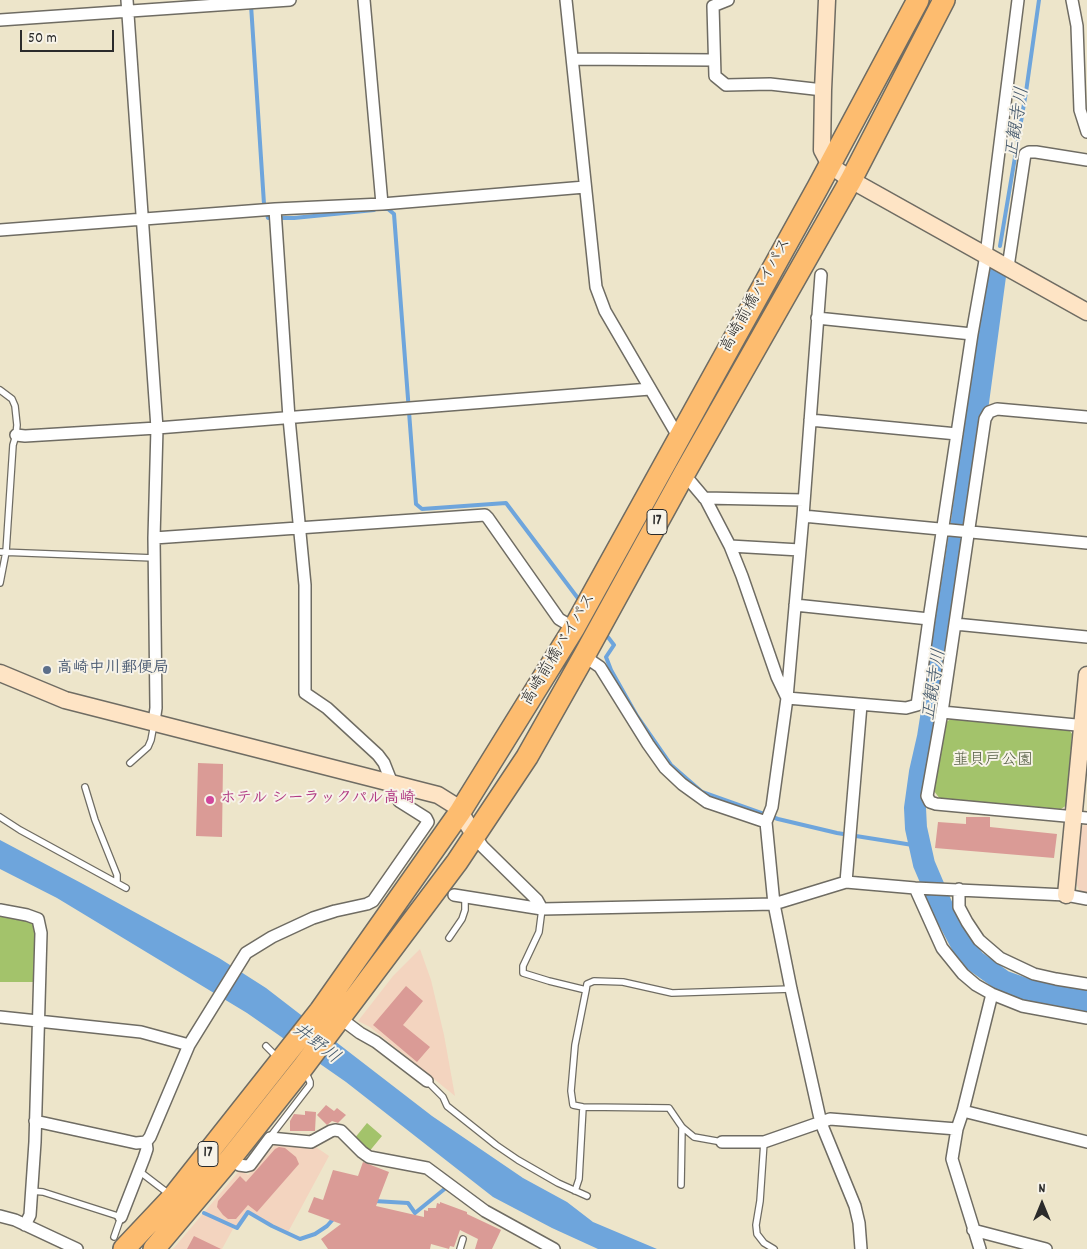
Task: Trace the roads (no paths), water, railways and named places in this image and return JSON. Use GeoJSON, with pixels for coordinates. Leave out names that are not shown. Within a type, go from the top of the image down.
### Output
{"type":"FeatureCollection","features":[{"type":"Feature","properties":{"kind":"highway","name":"高崎前橋バイパス"},"geometry":{"type":"LineString","coordinates":[[332,1017],[574,628],[830,165],[918,0]]}},
{"type":"Feature","properties":{"kind":"highway","name":"高崎前橋バイパス"},"geometry":{"type":"LineString","coordinates":[[119,1243],[173,1197],[290,1061],[332,1017],[475,836],[527,757],[584,656],[684,474],[851,180],[944,0]]}},
{"type":"Feature","properties":{"kind":"highway","name":"高崎前橋バイパス"},"geometry":{"type":"LineString","coordinates":[[154,1249],[230,1159],[290,1061]]}},
{"type":"Feature","properties":{"kind":"street"},"geometry":{"type":"LineString","coordinates":[[0,20],[127,6],[290,0]]}},
{"type":"Feature","properties":{"kind":"street"},"geometry":{"type":"LineString","coordinates":[[364,0],[382,204]]}},
{"type":"Feature","properties":{"kind":"street"},"geometry":{"type":"LineString","coordinates":[[566,0],[596,287],[606,311],[679,438]]}},
{"type":"Feature","properties":{"kind":"street"},"geometry":{"type":"LineString","coordinates":[[728,0],[713,6],[715,76],[726,84],[770,84],[822,90]]}},
{"type":"Feature","properties":{"kind":"street"},"geometry":{"type":"LineString","coordinates":[[787,698],[906,708],[917,706],[929,619],[945,530],[972,334],[986,255],[1018,0]]}},
{"type":"Feature","properties":{"kind":"street"},"geometry":{"type":"LineString","coordinates":[[1072,0],[1077,26],[1080,110],[1087,132]]}},
{"type":"Feature","properties":{"kind":"street"},"geometry":{"type":"LineString","coordinates":[[823,1],[822,150],[830,165],[851,180],[1087,312]]}},
{"type":"Feature","properties":{"kind":"street"},"geometry":{"type":"LineString","coordinates":[[127,6],[157,428],[154,538],[156,708],[154,722]]}},
{"type":"Feature","properties":{"kind":"street"},"geometry":{"type":"LineString","coordinates":[[573,59],[714,60]]}},
{"type":"Feature","properties":{"kind":"street"},"geometry":{"type":"LineString","coordinates":[[1008,267],[1025,154],[1036,152],[1087,160]]}},
{"type":"Feature","properties":{"kind":"street"},"geometry":{"type":"LineString","coordinates":[[0,230],[275,209],[382,204],[585,187]]}},
{"type":"Feature","properties":{"kind":"street"},"geometry":{"type":"LineString","coordinates":[[36,1121],[136,1143],[146,1142],[150,1137],[189,1045],[243,956],[289,928],[320,916],[373,901],[406,858],[428,822],[426,818],[398,801],[384,764],[378,754],[327,708],[305,693],[305,585],[289,418],[275,209]]}},
{"type":"Feature","properties":{"kind":"street"},"geometry":{"type":"LineString","coordinates":[[821,275],[787,698],[772,808],[766,821],[774,904],[791,989],[821,1123],[855,1206],[859,1222],[861,1249]]}},
{"type":"Feature","properties":{"kind":"street"},"geometry":{"type":"LineString","coordinates":[[818,318],[972,334]]}},
{"type":"Feature","properties":{"kind":"street"},"geometry":{"type":"LineString","coordinates":[[16,435],[157,428],[650,389]]}},
{"type":"Feature","properties":{"kind":"street"},"geometry":{"type":"LineString","coordinates":[[1080,817],[936,804],[930,802],[927,796],[942,712],[966,532],[985,419],[989,412],[998,410],[1087,418]]}},
{"type":"Feature","properties":{"kind":"street"},"geometry":{"type":"LineString","coordinates":[[810,420],[958,434]]}},
{"type":"Feature","properties":{"kind":"street"},"geometry":{"type":"LineString","coordinates":[[684,474],[704,498],[730,546],[777,677],[787,698]]}},
{"type":"Feature","properties":{"kind":"street"},"geometry":{"type":"LineString","coordinates":[[704,498],[804,500]]}},
{"type":"Feature","properties":{"kind":"street"},"geometry":{"type":"LineString","coordinates":[[154,538],[485,515],[559,619],[574,628]]}},
{"type":"Feature","properties":{"kind":"street"},"geometry":{"type":"LineString","coordinates":[[803,516],[1087,543]]}},
{"type":"Feature","properties":{"kind":"street"},"geometry":{"type":"LineString","coordinates":[[730,546],[800,550]]}},
{"type":"Feature","properties":{"kind":"street"},"geometry":{"type":"LineString","coordinates":[[795,605],[929,619]]}},
{"type":"Feature","properties":{"kind":"street"},"geometry":{"type":"LineString","coordinates":[[955,624],[1087,637]]}},
{"type":"Feature","properties":{"kind":"street"},"geometry":{"type":"LineString","coordinates":[[584,656],[600,667],[648,744],[665,768],[682,784],[707,802],[766,821]]}},
{"type":"Feature","properties":{"kind":"street"},"geometry":{"type":"LineString","coordinates":[[0,673],[65,700],[438,795],[454,805],[483,847],[537,900],[542,909]]}},
{"type":"Feature","properties":{"kind":"street"},"geometry":{"type":"LineString","coordinates":[[1066,895],[1080,817],[1087,675]]}},
{"type":"Feature","properties":{"kind":"street"},"geometry":{"type":"LineString","coordinates":[[846,882],[861,705]]}},
{"type":"Feature","properties":{"kind":"street"},"geometry":{"type":"LineString","coordinates":[[942,712],[1085,726]]}},
{"type":"Feature","properties":{"kind":"street"},"geometry":{"type":"LineString","coordinates":[[459,896],[542,909],[774,904],[846,882],[920,888],[1066,895],[1087,899]]}},
{"type":"Feature","properties":{"kind":"street"},"geometry":{"type":"LineString","coordinates":[[920,888],[942,948],[976,985],[992,994],[1022,1006],[1087,1018]]}},
{"type":"Feature","properties":{"kind":"street"},"geometry":{"type":"LineString","coordinates":[[953,889],[959,907],[979,940],[1000,958],[1034,974],[1087,984]]}},
{"type":"Feature","properties":{"kind":"street"},"geometry":{"type":"LineString","coordinates":[[0,910],[27,915],[38,920],[41,933],[36,1121],[30,1216],[25,1225]]}},
{"type":"Feature","properties":{"kind":"street"},"geometry":{"type":"LineString","coordinates":[[980,1249],[952,1159],[957,1129],[992,994]]}},
{"type":"Feature","properties":{"kind":"street"},"geometry":{"type":"LineString","coordinates":[[0,1017],[141,1032],[189,1045]]}},
{"type":"Feature","properties":{"kind":"street"},"geometry":{"type":"LineString","coordinates":[[332,1017],[376,1042],[427,1081]]}},
{"type":"Feature","properties":{"kind":"street"},"geometry":{"type":"LineString","coordinates":[[963,1111],[1087,1142]]}},
{"type":"Feature","properties":{"kind":"street"},"geometry":{"type":"LineString","coordinates":[[722,1142],[764,1142],[830,1119],[957,1129]]}},
{"type":"Feature","properties":{"kind":"street"},"geometry":{"type":"LineString","coordinates":[[230,1159],[239,1165],[250,1165],[270,1138],[310,1142],[331,1131],[341,1131],[369,1158],[427,1168],[485,1211],[554,1249]]}},
{"type":"Feature","properties":{"kind":"street"},"geometry":{"type":"LineString","coordinates":[[121,1217],[147,1148],[146,1142]]}},
{"type":"Feature","properties":{"kind":"street"},"geometry":{"type":"LineString","coordinates":[[0,1216],[78,1249]]}},
{"type":"Feature","properties":{"kind":"street"},"geometry":{"type":"LineString","coordinates":[[973,1230],[1046,1249]]}},
{"type":"Feature","properties":{"kind":"lane"},"geometry":{"type":"LineString","coordinates":[[0,390],[12,399],[15,406],[17,425],[13,445],[0,584]]}},
{"type":"Feature","properties":{"kind":"lane"},"geometry":{"type":"LineString","coordinates":[[3,552],[154,558]]}},
{"type":"Feature","properties":{"kind":"lane"},"geometry":{"type":"LineString","coordinates":[[130,763],[148,747],[154,722]]}},
{"type":"Feature","properties":{"kind":"lane"},"geometry":{"type":"LineString","coordinates":[[85,787],[95,820],[117,875],[117,883]]}},
{"type":"Feature","properties":{"kind":"lane"},"geometry":{"type":"LineString","coordinates":[[0,817],[126,888]]}},
{"type":"Feature","properties":{"kind":"lane"},"geometry":{"type":"LineString","coordinates":[[449,938],[462,920],[465,910],[459,896]]}},
{"type":"Feature","properties":{"kind":"lane"},"geometry":{"type":"LineString","coordinates":[[542,909],[538,932],[523,966],[523,972],[549,982],[586,990]]}},
{"type":"Feature","properties":{"kind":"lane"},"geometry":{"type":"LineString","coordinates":[[722,1142],[694,1138],[682,1127],[669,1108],[583,1107],[573,1105],[571,1091],[575,1045],[588,984],[594,981],[623,982],[672,993],[791,989]]}},
{"type":"Feature","properties":{"kind":"lane"},"geometry":{"type":"LineString","coordinates":[[266,1046],[290,1061],[309,1078],[310,1085],[270,1138]]}},
{"type":"Feature","properties":{"kind":"lane"},"geometry":{"type":"LineString","coordinates":[[427,1081],[443,1097],[447,1106],[496,1145],[518,1160],[587,1196]]}},
{"type":"Feature","properties":{"kind":"lane"},"geometry":{"type":"LineString","coordinates":[[575,1191],[579,1179],[583,1107]]}},
{"type":"Feature","properties":{"kind":"lane"},"geometry":{"type":"LineString","coordinates":[[680,1185],[682,1127]]}},
{"type":"Feature","properties":{"kind":"lane"},"geometry":{"type":"LineString","coordinates":[[764,1142],[760,1201],[756,1225],[757,1234],[764,1243],[774,1249]]}},
{"type":"Feature","properties":{"kind":"lane"},"geometry":{"type":"LineString","coordinates":[[139,1171],[173,1197]]}},
{"type":"Feature","properties":{"kind":"lane"},"geometry":{"type":"LineString","coordinates":[[31,1191],[42,1192],[121,1217],[119,1243]]}},
{"type":"Feature","properties":{"kind":"lane"},"geometry":{"type":"LineString","coordinates":[[460,1249],[463,1239]]}},
{"type":"Feature","properties":{"kind":"water","name":"井野川"},"geometry":{"type":"Polygon","coordinates":[[[0,840],[219,958],[266,988],[432,1116],[523,1178],[567,1202],[593,1222],[657,1249],[598,1249],[552,1228],[493,1197],[346,1082],[247,1013],[57,898],[0,869],[0,840]]]}},
{"type":"Feature","properties":{"kind":"waterway","name":"正観寺川"},"geometry":{"type":"LineString","coordinates":[[1000,246],[1026,92],[1039,0]]}},
{"type":"Feature","properties":{"kind":"waterway"},"geometry":{"type":"LineString","coordinates":[[251,5],[264,204],[268,218],[294,218],[374,210]]}},
{"type":"Feature","properties":{"kind":"waterway"},"geometry":{"type":"LineString","coordinates":[[384,209],[388,209],[394,214],[416,504],[422,509],[506,503],[580,601]]}},
{"type":"Feature","properties":{"kind":"waterway","name":"正観寺川"},"geometry":{"type":"LineString","coordinates":[[995,276],[962,521],[928,737],[920,772],[915,808],[916,828],[924,864],[944,911],[962,945],[975,961],[1003,981],[1031,991],[1087,1001]]}},
{"type":"Feature","properties":{"kind":"waterway"},"geometry":{"type":"LineString","coordinates":[[604,632],[614,645],[606,657],[611,670],[637,716],[671,765],[702,792],[778,819],[837,833],[919,846]]}},
{"type":"Feature","properties":{"kind":"waterway"},"geometry":{"type":"LineString","coordinates":[[374,1201],[408,1203],[415,1213],[447,1187]]}},
{"type":"Feature","properties":{"kind":"waterway"},"geometry":{"type":"LineString","coordinates":[[204,1213],[237,1228],[248,1212],[300,1239],[315,1234],[327,1226],[335,1217]]}},
{"type":"Feature","properties":{"kind":"place","name":"高崎中川郵便局"},"geometry":{"type":"Point","coordinates":[47,670]}},
{"type":"Feature","properties":{"kind":"place","name":"ホテル シーラックパル高崎"},"geometry":{"type":"Point","coordinates":[210,800]}},
{"type":"Feature","properties":{"kind":"park label","name":"韮貝戸公園"},"geometry":{"type":"Point","coordinates":[993,762]}}]}
